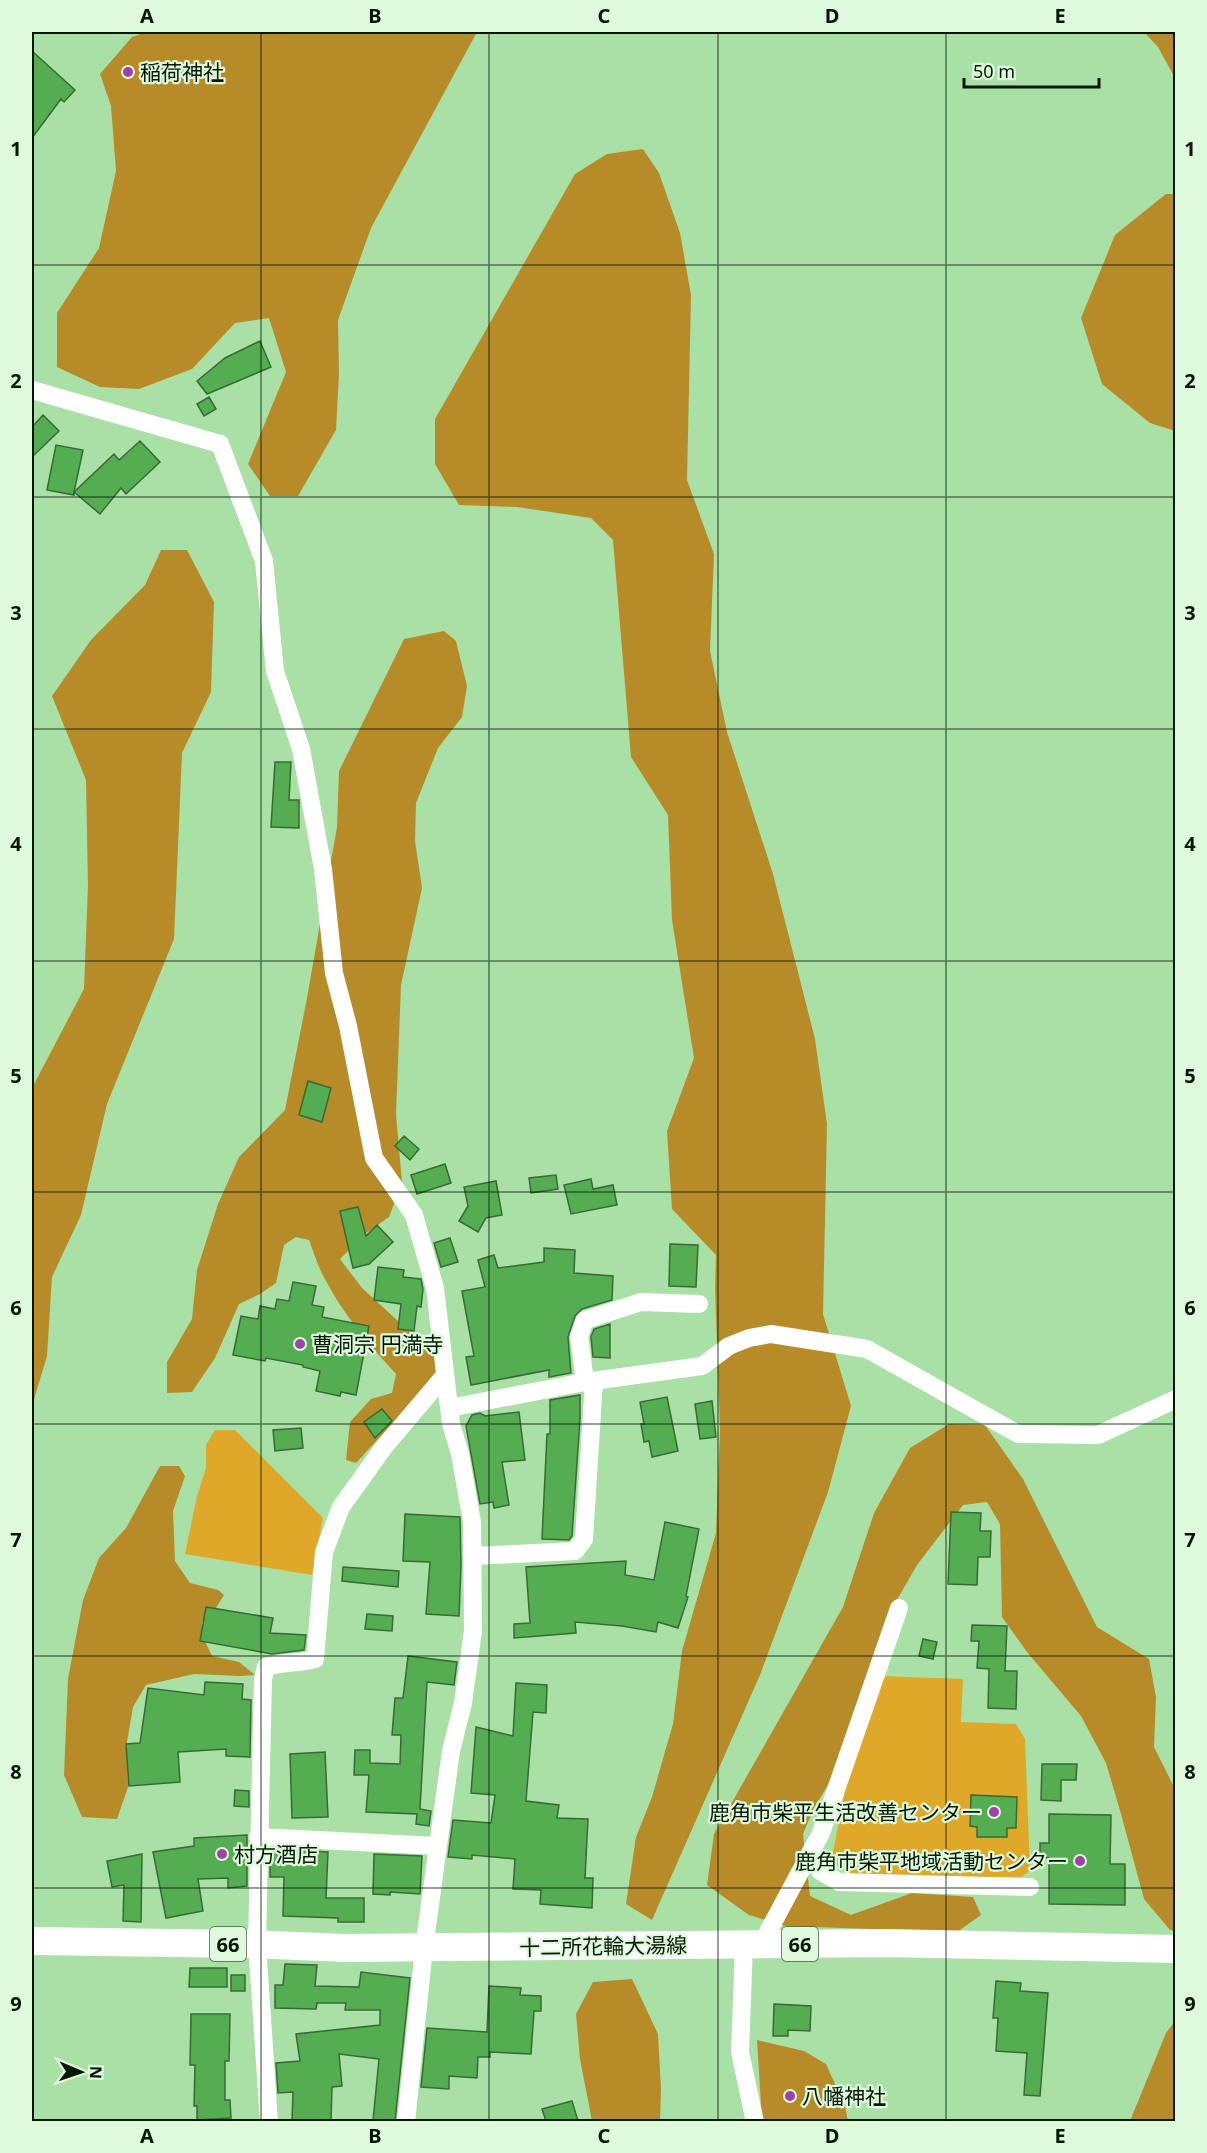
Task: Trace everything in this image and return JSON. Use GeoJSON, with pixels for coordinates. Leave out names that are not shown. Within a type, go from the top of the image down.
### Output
{"type":"FeatureCollection","features":[{"type":"Feature","properties":{"kind":"main road","name":"十二所花輪大湯線"},"geometry":{"type":"LineString","coordinates":[[32,1941],[257,1944],[346,1948],[887,1943],[1176,1949]]}},
{"type":"Feature","properties":{"kind":"street"},"geometry":{"type":"LineString","coordinates":[[32,390],[220,444],[264,561],[275,671],[301,749],[323,869],[334,973],[348,1026],[374,1158],[414,1215],[435,1288],[450,1424],[460,1454],[472,1522],[473,1631],[463,1703],[451,1751],[424,1948],[406,2121]]}},
{"type":"Feature","properties":{"kind":"street"},"geometry":{"type":"LineString","coordinates":[[472,1556],[575,1551],[584,1539],[590,1382],[579,1336],[585,1320],[641,1302],[699,1304]]}},
{"type":"Feature","properties":{"kind":"street"},"geometry":{"type":"LineString","coordinates":[[449,1408],[590,1382],[702,1366],[729,1346],[749,1338],[771,1334],[796,1336],[867,1349],[1018,1434],[1098,1435],[1176,1399]]}},
{"type":"Feature","properties":{"kind":"street"},"geometry":{"type":"LineString","coordinates":[[269,2121],[257,1944],[263,1679],[266,1667],[280,1662],[315,1659],[324,1552],[341,1507],[384,1447],[445,1375]]}},
{"type":"Feature","properties":{"kind":"street"},"geometry":{"type":"LineString","coordinates":[[755,2121],[740,2052],[753,1945],[821,1833],[899,1608]]}},
{"type":"Feature","properties":{"kind":"street"},"geometry":{"type":"LineString","coordinates":[[258,1837],[438,1846]]}},
{"type":"Feature","properties":{"kind":"street"},"geometry":{"type":"LineString","coordinates":[[812,1851],[820,1871],[839,1882],[1030,1887]]}},
{"type":"Feature","properties":{"kind":"shaded area"},"geometry":{"type":"Polygon","coordinates":[[[146,32],[477,32],[371,228],[338,320],[339,373],[336,430],[298,496],[270,496],[248,464],[286,372],[269,318],[235,323],[192,369],[139,389],[100,387],[57,367],[57,313],[99,248],[116,171],[111,106],[100,74],[132,37],[146,32]]]}},
{"type":"Feature","properties":{"kind":"shaded area"},"geometry":{"type":"Polygon","coordinates":[[[1144,32],[1175,32],[1175,78],[1158,47],[1144,32]]]}},
{"type":"Feature","properties":{"kind":"shaded area"},"geometry":{"type":"Polygon","coordinates":[[[643,149],[659,173],[680,233],[691,295],[687,480],[714,554],[710,651],[727,732],[773,874],[815,1039],[827,1124],[823,1314],[851,1406],[828,1492],[760,1675],[652,1920],[626,1904],[636,1837],[652,1797],[673,1724],[682,1651],[716,1533],[720,1430],[716,1255],[672,1209],[667,1131],[694,1058],[672,920],[668,815],[631,757],[613,540],[591,518],[517,507],[459,505],[435,464],[435,419],[575,174],[607,154],[643,149]]]}},
{"type":"Feature","properties":{"kind":"shaded area"},"geometry":{"type":"Polygon","coordinates":[[[1166,194],[1176,194],[1175,431],[1150,423],[1102,384],[1081,318],[1115,235],[1166,194]]]}},
{"type":"Feature","properties":{"kind":"shaded area"},"geometry":{"type":"Polygon","coordinates":[[[161,550],[187,550],[214,602],[211,692],[182,753],[174,939],[107,1104],[81,1215],[52,1277],[47,1356],[32,1406],[32,1088],[84,989],[88,886],[86,780],[52,696],[91,640],[145,585],[161,550]]]}},
{"type":"Feature","properties":{"kind":"shaded area"},"geometry":{"type":"Polygon","coordinates":[[[444,631],[456,641],[467,686],[462,717],[438,748],[416,803],[415,841],[422,888],[401,985],[396,1114],[402,1183],[389,1217],[365,1234],[340,1259],[362,1288],[434,1354],[437,1375],[356,1463],[346,1460],[350,1422],[371,1399],[392,1393],[396,1374],[340,1305],[318,1265],[309,1240],[296,1237],[284,1245],[276,1283],[239,1304],[215,1358],[192,1392],[167,1393],[167,1362],[192,1319],[197,1270],[218,1204],[239,1157],[285,1110],[337,827],[339,771],[404,639],[444,631]]]}},
{"type":"Feature","properties":{"kind":"shaded area"},"geometry":{"type":"Polygon","coordinates":[[[949,1424],[985,1425],[1023,1479],[1097,1627],[1149,1659],[1156,1697],[1154,1747],[1175,1789],[1175,1931],[1170,1930],[1144,1899],[1106,1763],[1081,1716],[1027,1652],[1002,1617],[1000,1524],[987,1502],[963,1505],[917,1565],[894,1605],[853,1744],[814,1808],[803,1834],[810,1896],[851,1915],[912,1893],[973,1897],[981,1915],[957,1932],[785,1926],[749,1915],[707,1885],[714,1834],[843,1607],[874,1513],[910,1448],[949,1424]]]}},
{"type":"Feature","properties":{"kind":"shaded area"},"geometry":{"type":"Polygon","coordinates":[[[215,1430],[235,1430],[323,1518],[312,1575],[185,1554],[197,1496],[206,1468],[206,1445],[215,1430]]]}},
{"type":"Feature","properties":{"kind":"shaded area"},"geometry":{"type":"Polygon","coordinates":[[[160,1466],[179,1466],[185,1476],[173,1511],[175,1561],[190,1583],[218,1590],[224,1595],[216,1608],[202,1622],[202,1635],[212,1656],[239,1662],[255,1675],[194,1674],[146,1685],[133,1707],[127,1742],[128,1787],[117,1819],[82,1817],[64,1775],[68,1679],[83,1600],[99,1558],[126,1528],[160,1466]]]}},
{"type":"Feature","properties":{"kind":"shaded area"},"geometry":{"type":"Polygon","coordinates":[[[879,1676],[963,1679],[961,1722],[1016,1724],[1025,1739],[1030,1871],[1021,1877],[852,1876],[831,1862],[847,1781],[879,1676]]]}},
{"type":"Feature","properties":{"kind":"shaded area"},"geometry":{"type":"Polygon","coordinates":[[[632,1979],[658,2034],[660,2121],[592,2121],[580,2059],[576,2014],[593,1982],[632,1979]]]}},
{"type":"Feature","properties":{"kind":"shaded area"},"geometry":{"type":"Polygon","coordinates":[[[1175,2021],[1175,2121],[1130,2121],[1166,2033],[1175,2021]]]}},
{"type":"Feature","properties":{"kind":"shaded area"},"geometry":{"type":"Polygon","coordinates":[[[757,2040],[804,2051],[826,2064],[845,2106],[848,2121],[762,2121],[757,2040]]]}},
{"type":"Feature","properties":{"kind":"building"},"geometry":{"type":"Polygon","coordinates":[[[32,51],[75,90],[64,102],[61,99],[32,138],[32,51]]]}},
{"type":"Feature","properties":{"kind":"building"},"geometry":{"type":"Polygon","coordinates":[[[260,341],[271,367],[207,394],[197,381],[225,358],[260,341]]]}},
{"type":"Feature","properties":{"kind":"building"},"geometry":{"type":"Polygon","coordinates":[[[209,397],[216,409],[204,416],[197,404],[209,397]]]}},
{"type":"Feature","properties":{"kind":"building"},"geometry":{"type":"Polygon","coordinates":[[[43,415],[59,431],[32,457],[32,427],[43,415]]]}},
{"type":"Feature","properties":{"kind":"building"},"geometry":{"type":"Polygon","coordinates":[[[140,441],[160,462],[126,494],[121,488],[100,514],[74,492],[114,454],[119,460],[140,441]]]}},
{"type":"Feature","properties":{"kind":"building"},"geometry":{"type":"Polygon","coordinates":[[[56,445],[83,450],[74,495],[47,490],[56,445]]]}},
{"type":"Feature","properties":{"kind":"building"},"geometry":{"type":"Polygon","coordinates":[[[275,762],[291,762],[289,800],[299,800],[299,828],[271,827],[275,762]]]}},
{"type":"Feature","properties":{"kind":"building"},"geometry":{"type":"Polygon","coordinates":[[[308,1081],[331,1088],[322,1122],[299,1115],[308,1081]]]}},
{"type":"Feature","properties":{"kind":"building"},"geometry":{"type":"Polygon","coordinates":[[[404,1136],[419,1149],[410,1160],[395,1146],[404,1136]]]}},
{"type":"Feature","properties":{"kind":"building"},"geometry":{"type":"Polygon","coordinates":[[[445,1164],[451,1183],[417,1194],[411,1175],[445,1164]]]}},
{"type":"Feature","properties":{"kind":"building"},"geometry":{"type":"Polygon","coordinates":[[[556,1175],[558,1189],[531,1193],[529,1178],[556,1175]]]}},
{"type":"Feature","properties":{"kind":"building"},"geometry":{"type":"Polygon","coordinates":[[[591,1179],[593,1189],[613,1185],[617,1205],[571,1214],[564,1185],[591,1179]]]}},
{"type":"Feature","properties":{"kind":"building"},"geometry":{"type":"Polygon","coordinates":[[[496,1181],[502,1215],[486,1218],[478,1232],[459,1221],[468,1206],[464,1187],[496,1181]]]}},
{"type":"Feature","properties":{"kind":"building"},"geometry":{"type":"Polygon","coordinates":[[[358,1207],[366,1236],[377,1225],[393,1242],[369,1264],[353,1268],[340,1211],[358,1207]]]}},
{"type":"Feature","properties":{"kind":"building"},"geometry":{"type":"Polygon","coordinates":[[[450,1238],[458,1262],[441,1267],[434,1243],[450,1238]]]}},
{"type":"Feature","properties":{"kind":"building"},"geometry":{"type":"Polygon","coordinates":[[[670,1244],[698,1245],[696,1287],[669,1286],[670,1244]]]}},
{"type":"Feature","properties":{"kind":"building"},"geometry":{"type":"Polygon","coordinates":[[[544,1248],[575,1250],[574,1273],[613,1276],[612,1300],[582,1309],[575,1316],[568,1337],[571,1373],[549,1377],[549,1370],[471,1385],[466,1357],[474,1356],[462,1291],[485,1287],[478,1260],[494,1255],[498,1268],[544,1262],[544,1248]]]}},
{"type":"Feature","properties":{"kind":"building"},"geometry":{"type":"Polygon","coordinates":[[[378,1267],[404,1270],[403,1277],[421,1279],[423,1289],[421,1307],[417,1306],[414,1331],[398,1329],[401,1304],[374,1300],[378,1267]]]}},
{"type":"Feature","properties":{"kind":"building","name":"曹洞宗 円満寺"},"geometry":{"type":"Polygon","coordinates":[[[293,1282],[316,1286],[312,1305],[324,1307],[322,1317],[369,1326],[356,1395],[341,1392],[340,1396],[316,1391],[320,1371],[303,1367],[303,1365],[233,1355],[241,1316],[258,1319],[260,1306],[275,1309],[277,1299],[289,1301],[293,1282]]]}},
{"type":"Feature","properties":{"kind":"building"},"geometry":{"type":"Polygon","coordinates":[[[610,1324],[610,1358],[593,1357],[591,1337],[594,1329],[610,1324]]]}},
{"type":"Feature","properties":{"kind":"building"},"geometry":{"type":"Polygon","coordinates":[[[580,1395],[572,1536],[569,1540],[542,1539],[547,1434],[550,1434],[550,1400],[580,1395]]]}},
{"type":"Feature","properties":{"kind":"building"},"geometry":{"type":"Polygon","coordinates":[[[667,1397],[678,1451],[652,1457],[649,1441],[644,1442],[640,1402],[667,1397]]]}},
{"type":"Feature","properties":{"kind":"building"},"geometry":{"type":"Polygon","coordinates":[[[712,1401],[716,1437],[700,1439],[695,1404],[712,1401]]]}},
{"type":"Feature","properties":{"kind":"building"},"geometry":{"type":"Polygon","coordinates":[[[382,1409],[392,1421],[375,1438],[364,1422],[382,1409]]]}},
{"type":"Feature","properties":{"kind":"building"},"geometry":{"type":"Polygon","coordinates":[[[519,1412],[525,1460],[502,1462],[509,1505],[494,1508],[493,1502],[480,1504],[466,1426],[472,1415],[480,1413],[485,1416],[519,1412]]]}},
{"type":"Feature","properties":{"kind":"building"},"geometry":{"type":"Polygon","coordinates":[[[301,1428],[303,1448],[275,1451],[273,1430],[301,1428]]]}},
{"type":"Feature","properties":{"kind":"building"},"geometry":{"type":"Polygon","coordinates":[[[951,1512],[981,1513],[980,1531],[991,1531],[990,1557],[978,1557],[977,1585],[948,1584],[951,1512]]]}},
{"type":"Feature","properties":{"kind":"building"},"geometry":{"type":"Polygon","coordinates":[[[405,1514],[460,1517],[459,1616],[426,1614],[430,1562],[403,1561],[405,1514]]]}},
{"type":"Feature","properties":{"kind":"building"},"geometry":{"type":"Polygon","coordinates":[[[665,1522],[699,1529],[686,1596],[688,1597],[678,1628],[658,1622],[656,1632],[575,1622],[576,1633],[514,1638],[514,1624],[530,1623],[526,1567],[626,1561],[625,1575],[654,1580],[665,1522]]]}},
{"type":"Feature","properties":{"kind":"building"},"geometry":{"type":"Polygon","coordinates":[[[343,1567],[399,1571],[398,1587],[342,1581],[343,1567]]]}},
{"type":"Feature","properties":{"kind":"building"},"geometry":{"type":"Polygon","coordinates":[[[206,1607],[273,1618],[270,1633],[306,1635],[304,1650],[272,1654],[200,1641],[206,1607]]]}},
{"type":"Feature","properties":{"kind":"building"},"geometry":{"type":"Polygon","coordinates":[[[367,1614],[393,1616],[392,1631],[365,1629],[367,1614]]]}},
{"type":"Feature","properties":{"kind":"building"},"geometry":{"type":"Polygon","coordinates":[[[972,1625],[1007,1626],[1005,1671],[1017,1671],[1016,1709],[988,1708],[989,1669],[977,1668],[979,1641],[971,1641],[972,1625]]]}},
{"type":"Feature","properties":{"kind":"building"},"geometry":{"type":"Polygon","coordinates":[[[923,1639],[937,1642],[933,1659],[919,1656],[923,1639]]]}},
{"type":"Feature","properties":{"kind":"building"},"geometry":{"type":"Polygon","coordinates":[[[408,1656],[457,1662],[454,1685],[427,1682],[420,1809],[431,1811],[429,1826],[416,1824],[417,1814],[366,1812],[369,1775],[354,1775],[355,1750],[370,1750],[370,1763],[400,1764],[401,1735],[392,1735],[395,1698],[403,1698],[408,1656]]]}},
{"type":"Feature","properties":{"kind":"building"},"geometry":{"type":"Polygon","coordinates":[[[205,1682],[243,1684],[242,1699],[251,1700],[250,1757],[226,1756],[226,1749],[178,1752],[180,1782],[129,1786],[126,1744],[140,1743],[148,1688],[204,1695],[205,1682]]]}},
{"type":"Feature","properties":{"kind":"building"},"geometry":{"type":"Polygon","coordinates":[[[516,1683],[547,1685],[546,1713],[533,1712],[526,1801],[559,1805],[557,1818],[588,1819],[585,1878],[593,1878],[592,1908],[540,1904],[541,1890],[513,1889],[515,1859],[472,1855],[472,1859],[448,1857],[453,1820],[491,1823],[495,1795],[471,1793],[476,1727],[513,1736],[516,1683]]]}},
{"type":"Feature","properties":{"kind":"building"},"geometry":{"type":"Polygon","coordinates":[[[325,1752],[328,1817],[292,1818],[290,1754],[325,1752]]]}},
{"type":"Feature","properties":{"kind":"building"},"geometry":{"type":"Polygon","coordinates":[[[1042,1764],[1077,1764],[1076,1780],[1061,1780],[1061,1801],[1041,1800],[1042,1764]]]}},
{"type":"Feature","properties":{"kind":"building"},"geometry":{"type":"Polygon","coordinates":[[[235,1790],[249,1791],[249,1807],[234,1806],[235,1790]]]}},
{"type":"Feature","properties":{"kind":"building","name":"鹿角市柴平生活改善センター"},"geometry":{"type":"Polygon","coordinates":[[[971,1795],[1017,1797],[1016,1828],[1007,1828],[1007,1837],[977,1837],[977,1827],[970,1826],[971,1795]]]}},
{"type":"Feature","properties":{"kind":"building","name":"鹿角市柴平地域活動センター"},"geometry":{"type":"Polygon","coordinates":[[[1049,1814],[1111,1815],[1110,1864],[1125,1864],[1125,1905],[1049,1904],[1049,1858],[1040,1857],[1040,1843],[1049,1843],[1049,1814]]]}},
{"type":"Feature","properties":{"kind":"building"},"geometry":{"type":"Polygon","coordinates":[[[247,1835],[247,1886],[228,1888],[228,1878],[198,1879],[203,1911],[166,1918],[153,1852],[194,1846],[194,1838],[247,1835]]]}},
{"type":"Feature","properties":{"kind":"building"},"geometry":{"type":"Polygon","coordinates":[[[270,1849],[328,1852],[326,1898],[364,1898],[364,1922],[338,1922],[338,1918],[283,1916],[284,1877],[270,1877],[270,1849]]]}},
{"type":"Feature","properties":{"kind":"building"},"geometry":{"type":"Polygon","coordinates":[[[142,1854],[141,1922],[123,1921],[124,1885],[112,1887],[107,1861],[142,1854]]]}},
{"type":"Feature","properties":{"kind":"building"},"geometry":{"type":"Polygon","coordinates":[[[374,1854],[422,1856],[420,1894],[390,1892],[390,1895],[373,1894],[374,1854]]]}},
{"type":"Feature","properties":{"kind":"building"},"geometry":{"type":"Polygon","coordinates":[[[285,1964],[317,1965],[315,1986],[359,1987],[361,1972],[410,1978],[395,2121],[373,2121],[379,2059],[339,2054],[342,2086],[332,2087],[331,2121],[292,2121],[293,2092],[278,2093],[276,2063],[300,2061],[296,2034],[380,2025],[380,2010],[345,2010],[346,2003],[317,2003],[316,2009],[275,2008],[275,1985],[283,1985],[285,1964]]]}},
{"type":"Feature","properties":{"kind":"building"},"geometry":{"type":"Polygon","coordinates":[[[190,1968],[227,1968],[227,1987],[189,1987],[190,1968]]]}},
{"type":"Feature","properties":{"kind":"building"},"geometry":{"type":"Polygon","coordinates":[[[231,1975],[245,1975],[245,1991],[231,1991],[231,1975]]]}},
{"type":"Feature","properties":{"kind":"building"},"geometry":{"type":"Polygon","coordinates":[[[996,1981],[1021,1983],[1020,1991],[1048,1993],[1040,2096],[1024,2095],[1027,2053],[996,2051],[998,2018],[993,2018],[996,1981]]]}},
{"type":"Feature","properties":{"kind":"building"},"geometry":{"type":"Polygon","coordinates":[[[489,1986],[521,1988],[520,1995],[541,1996],[541,2011],[534,2011],[531,2054],[490,2052],[490,2057],[478,2057],[477,2078],[449,2076],[449,2089],[421,2087],[427,2028],[487,2032],[489,1986]]]}},
{"type":"Feature","properties":{"kind":"building"},"geometry":{"type":"Polygon","coordinates":[[[774,2004],[811,2006],[810,2031],[788,2030],[788,2036],[773,2036],[774,2004]]]}},
{"type":"Feature","properties":{"kind":"building"},"geometry":{"type":"Polygon","coordinates":[[[191,2014],[230,2014],[229,2061],[225,2061],[225,2100],[230,2100],[231,2118],[197,2120],[197,2106],[194,2106],[195,2065],[190,2065],[191,2014]]]}},
{"type":"Feature","properties":{"kind":"building"},"geometry":{"type":"Polygon","coordinates":[[[572,2101],[578,2121],[546,2121],[542,2109],[572,2101]]]}},
{"type":"Feature","properties":{"kind":"place","name":"稲荷神社"},"geometry":{"type":"Point","coordinates":[128,72]}},
{"type":"Feature","properties":{"kind":"place","name":"曹洞宗 円満寺"},"geometry":{"type":"Point","coordinates":[300,1344]}},
{"type":"Feature","properties":{"kind":"place","name":"鹿角市柴平生活改善センター"},"geometry":{"type":"Point","coordinates":[994,1812]}},
{"type":"Feature","properties":{"kind":"place","name":"村方酒店"},"geometry":{"type":"Point","coordinates":[222,1854]}},
{"type":"Feature","properties":{"kind":"place","name":"鹿角市柴平地域活動センター"},"geometry":{"type":"Point","coordinates":[1080,1861]}},
{"type":"Feature","properties":{"kind":"place","name":"八幡神社"},"geometry":{"type":"Point","coordinates":[790,2096]}}]}
